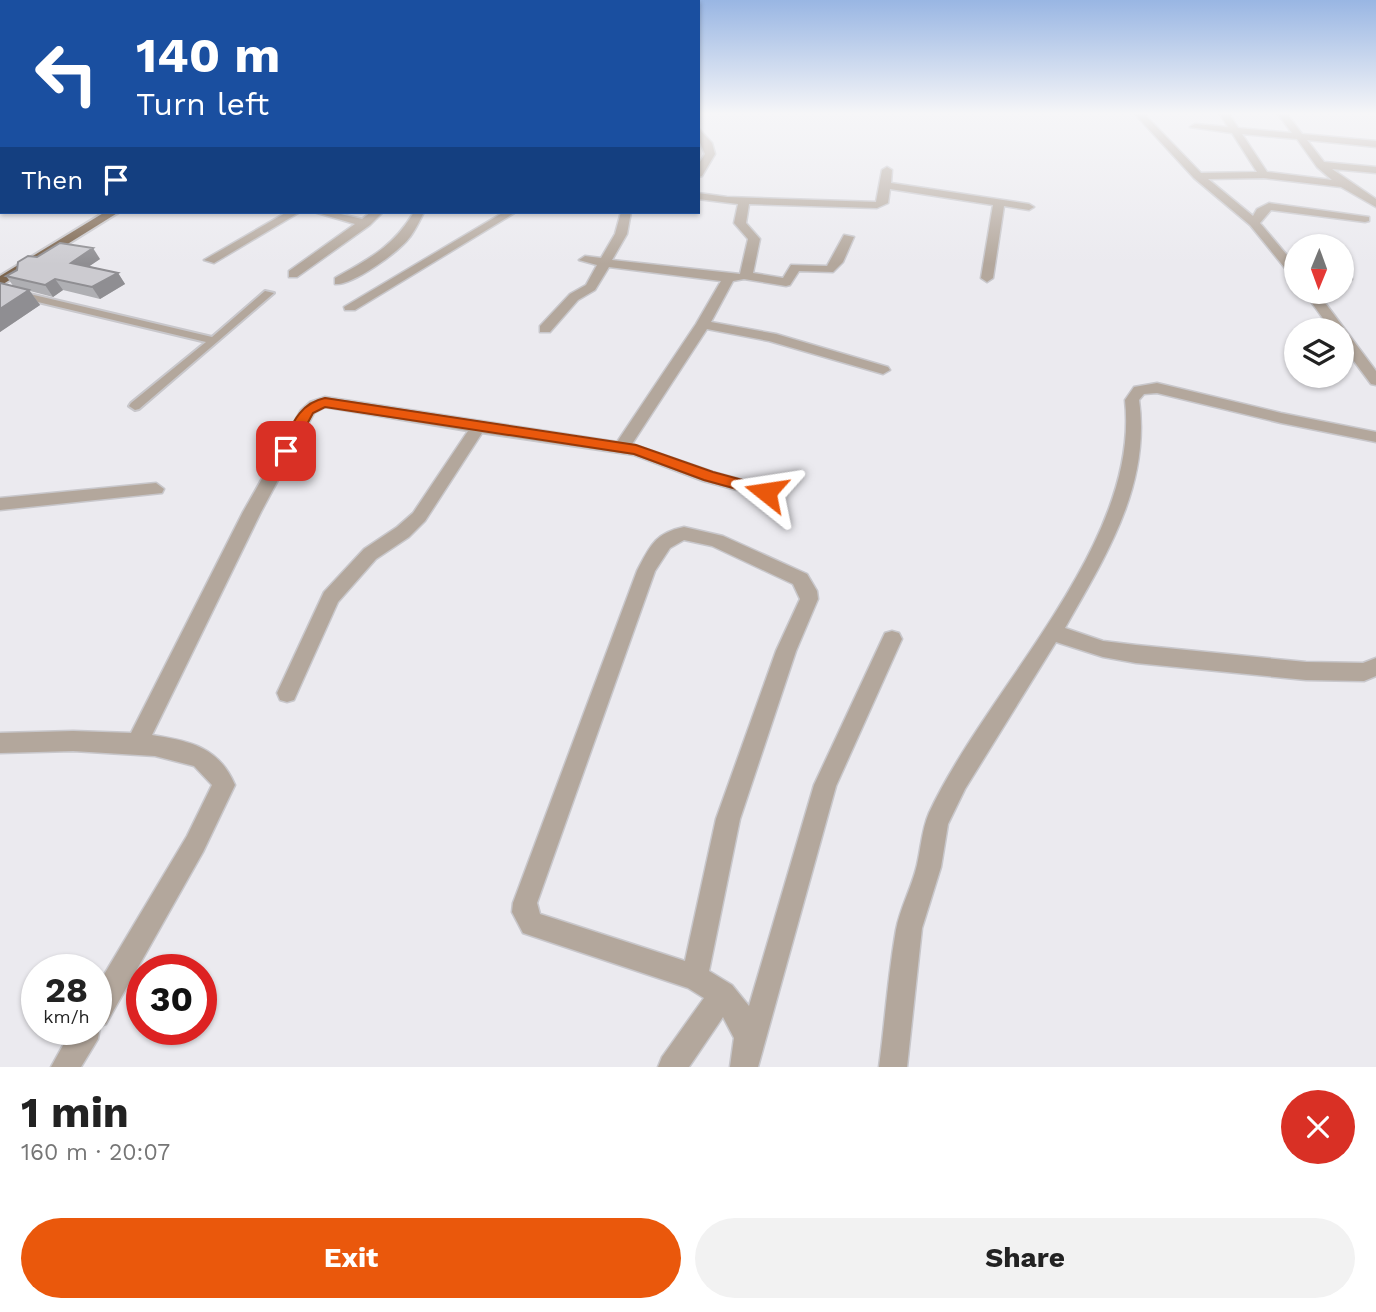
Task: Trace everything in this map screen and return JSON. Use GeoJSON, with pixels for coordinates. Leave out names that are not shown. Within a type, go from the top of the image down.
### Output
{"type":"FeatureCollection","features":[{"type":"Feature","properties":{"kind":"highway"},"geometry":{"type":"LineString","coordinates":[[0,269],[90,214]]}},
{"type":"Feature","properties":{"kind":"highway"},"geometry":{"type":"LineString","coordinates":[[0,282],[110,214]]}},
{"type":"Feature","properties":{"kind":"street"},"geometry":{"type":"LineString","coordinates":[[1186,164],[1254,223],[1284,259]]}},
{"type":"Feature","properties":{"kind":"street"},"geometry":{"type":"LineString","coordinates":[[1257,164],[1264,175]]}},
{"type":"Feature","properties":{"kind":"street"},"geometry":{"type":"LineString","coordinates":[[1321,165],[1376,170]]}},
{"type":"Feature","properties":{"kind":"street"},"geometry":{"type":"LineString","coordinates":[[1321,165],[1344,184],[1376,204]]}},
{"type":"Feature","properties":{"kind":"street"},"geometry":{"type":"LineString","coordinates":[[700,196],[744,201],[877,205],[883,203],[887,170]]}},
{"type":"Feature","properties":{"kind":"street"},"geometry":{"type":"LineString","coordinates":[[1198,176],[1264,175],[1344,184]]}},
{"type":"Feature","properties":{"kind":"street"},"geometry":{"type":"LineString","coordinates":[[885,185],[1029,207]]}},
{"type":"Feature","properties":{"kind":"street"},"geometry":{"type":"LineString","coordinates":[[1362,194],[1376,196]]}},
{"type":"Feature","properties":{"kind":"street"},"geometry":{"type":"LineString","coordinates":[[744,201],[740,223],[754,239],[746,276]]}},
{"type":"Feature","properties":{"kind":"street"},"geometry":{"type":"LineString","coordinates":[[988,278],[999,202]]}},
{"type":"Feature","properties":{"kind":"street"},"geometry":{"type":"LineString","coordinates":[[1254,223],[1261,211],[1269,206],[1371,216],[1376,228]]}},
{"type":"Feature","properties":{"kind":"street"},"geometry":{"type":"LineString","coordinates":[[210,260],[291,214]]}},
{"type":"Feature","properties":{"kind":"street"},"geometry":{"type":"LineString","coordinates":[[328,214],[366,223]]}},
{"type":"Feature","properties":{"kind":"street"},"geometry":{"type":"LineString","coordinates":[[293,274],[377,214]]}},
{"type":"Feature","properties":{"kind":"street"},"geometry":{"type":"LineString","coordinates":[[339,281],[382,257],[405,236],[418,214]]}},
{"type":"Feature","properties":{"kind":"street"},"geometry":{"type":"LineString","coordinates":[[350,307],[508,214]]}},
{"type":"Feature","properties":{"kind":"street"},"geometry":{"type":"LineString","coordinates":[[545,329],[574,297],[591,287],[621,233],[626,214]]}},
{"type":"Feature","properties":{"kind":"street"},"geometry":{"type":"LineString","coordinates":[[585,260],[729,278],[746,276],[779,283],[786,282],[795,268],[830,270],[835,267],[848,237]]}},
{"type":"Feature","properties":{"kind":"street"},"geometry":{"type":"LineString","coordinates":[[621,448],[703,324],[729,278]]}},
{"type":"Feature","properties":{"kind":"street"},"geometry":{"type":"LineString","coordinates":[[1319,304],[1330,318]]}},
{"type":"Feature","properties":{"kind":"street"},"geometry":{"type":"LineString","coordinates":[[703,324],[771,337],[883,370]]}},
{"type":"Feature","properties":{"kind":"street"},"geometry":{"type":"LineString","coordinates":[[1354,351],[1376,381]]}},
{"type":"Feature","properties":{"kind":"street"},"geometry":{"type":"LineString","coordinates":[[893,1067],[909,928],[929,867],[937,822],[957,781],[1052,632],[1104,543],[1124,496],[1133,453],[1135,424],[1132,400],[1139,390],[1157,388],[1281,418],[1376,437]]}},
{"type":"Feature","properties":{"kind":"street"},"geometry":{"type":"LineString","coordinates":[[136,745],[252,512],[312,407],[325,402],[649,453],[709,477],[766,492]]}},
{"type":"Feature","properties":{"kind":"street"},"geometry":{"type":"LineString","coordinates":[[287,693],[331,597],[370,554],[403,532],[419,517],[479,426]]}},
{"type":"Feature","properties":{"kind":"street"},"geometry":{"type":"LineString","coordinates":[[0,504],[156,489]]}},
{"type":"Feature","properties":{"kind":"street"},"geometry":{"type":"LineString","coordinates":[[695,977],[728,819],[786,651],[809,599],[808,591],[800,579],[705,536],[687,533],[671,537],[658,549],[646,571],[525,904],[525,912],[533,924],[695,977],[723,994],[746,1029],[747,1059]]}},
{"type":"Feature","properties":{"kind":"street"},"geometry":{"type":"LineString","coordinates":[[1052,632],[1103,649],[1136,654],[1306,671],[1364,671],[1376,667]]}},
{"type":"Feature","properties":{"kind":"street"},"geometry":{"type":"LineString","coordinates":[[747,1059],[825,785],[892,639]]}},
{"type":"Feature","properties":{"kind":"street"},"geometry":{"type":"LineString","coordinates":[[0,743],[55,739],[136,745],[201,757],[216,770],[224,785],[195,844],[112,987]]}},
{"type":"Feature","properties":{"kind":"street"},"geometry":{"type":"LineString","coordinates":[[672,1067],[723,994]]}},
{"type":"Feature","properties":{"kind":"street"},"geometry":{"type":"LineString","coordinates":[[65,1067],[78,1045]]}},
{"type":"Feature","properties":{"kind":"lane"},"geometry":{"type":"LineString","coordinates":[[0,290],[214,341]]}},
{"type":"Feature","properties":{"kind":"lane"},"geometry":{"type":"LineString","coordinates":[[135,406],[269,293]]}},
{"type":"Feature","properties":{"kind":"building"},"geometry":{"type":"Polygon","coordinates":[[[60,243],[93,248],[71,263],[118,273],[92,287],[55,279],[45,285],[6,276],[17,270],[18,262],[28,256],[37,257],[60,243]]]}},
{"type":"Feature","properties":{"kind":"building"},"geometry":{"type":"Polygon","coordinates":[[[0,283],[29,290],[0,309],[0,283]]]}},
{"type":"Feature","properties":{"kind":"route"},"geometry":{"type":"LineString","coordinates":[[286,451],[308,410],[325,402],[636,450],[659,456],[709,477],[766,492]]}}]}
